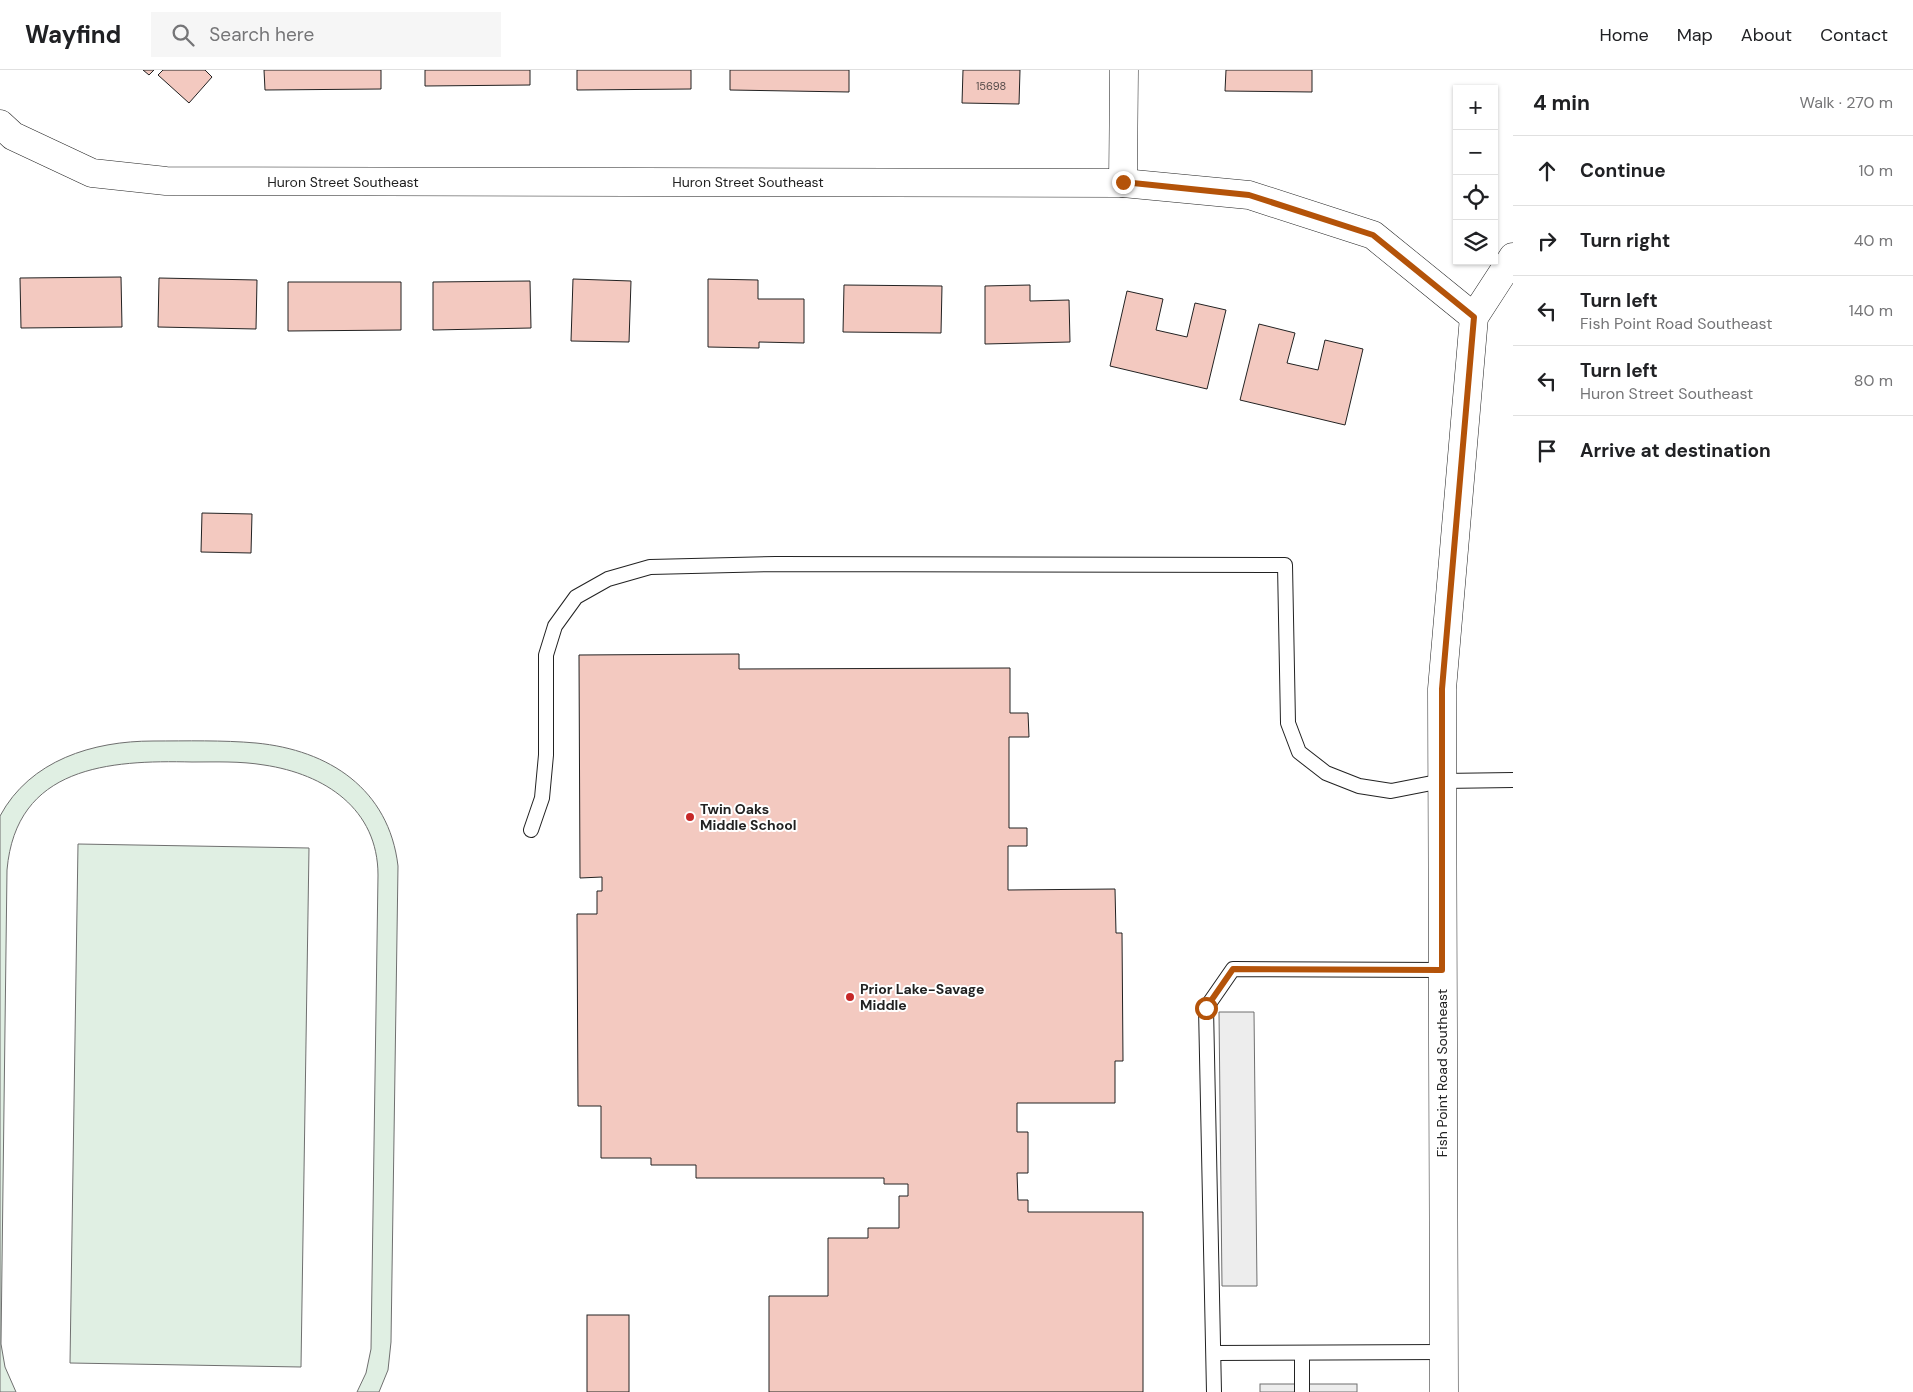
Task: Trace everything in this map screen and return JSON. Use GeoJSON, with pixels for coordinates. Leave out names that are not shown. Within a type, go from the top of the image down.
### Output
{"type":"FeatureCollection","features":[{"type":"Feature","properties":{"kind":"street"},"geometry":{"type":"LineString","coordinates":[[1123,182],[1124,70]]}},
{"type":"Feature","properties":{"kind":"street","name":"Huron Street Southeast"},"geometry":{"type":"LineString","coordinates":[[0,124],[13,136],[92,172],[166,182],[1123,182],[1249,195],[1373,235],[1474,317]]}},
{"type":"Feature","properties":{"kind":"street","name":"Fish Point Road Southeast"},"geometry":{"type":"LineString","coordinates":[[1444,1392],[1442,689],[1474,317],[1513,257]]}},
{"type":"Feature","properties":{"kind":"lane"},"geometry":{"type":"LineString","coordinates":[[531,830],[542,798],[546,755],[546,656],[555,626],[576,597],[608,579],[650,567],[776,564],[1285,565],[1288,723],[1299,752],[1326,773],[1359,786],[1391,791],[1442,781],[1513,780]]}},
{"type":"Feature","properties":{"kind":"lane"},"geometry":{"type":"LineString","coordinates":[[1214,1392],[1206,1008],[1233,969],[1442,970]]}},
{"type":"Feature","properties":{"kind":"lane"},"geometry":{"type":"LineString","coordinates":[[1214,1353],[1444,1352]]}},
{"type":"Feature","properties":{"kind":"lane"},"geometry":{"type":"LineString","coordinates":[[1302,1353],[1302,1392]]}},
{"type":"Feature","properties":{"kind":"green space"},"geometry":{"type":"Polygon","coordinates":[[[153,741],[256,743],[283,747],[308,754],[331,765],[351,778],[368,795],[382,815],[392,839],[398,866],[391,1342],[388,1370],[379,1392],[357,1392],[366,1373],[371,1349],[378,875],[376,852],[369,831],[358,814],[344,799],[327,786],[308,777],[264,765],[246,763],[161,762],[129,763],[99,768],[72,776],[48,790],[28,809],[14,835],[7,870],[1,1344],[5,1367],[16,1392],[0,1392],[0,816],[13,797],[28,781],[46,768],[65,758],[86,750],[108,745],[153,741]]]}},
{"type":"Feature","properties":{"kind":"green space"},"geometry":{"type":"Polygon","coordinates":[[[78,844],[309,848],[301,1367],[70,1363],[78,844]]]}},
{"type":"Feature","properties":{"kind":"shaded area"},"geometry":{"type":"Polygon","coordinates":[[[1219,1012],[1254,1012],[1257,1286],[1222,1286],[1219,1012]]]}},
{"type":"Feature","properties":{"kind":"shaded area"},"geometry":{"type":"Polygon","coordinates":[[[1260,1384],[1357,1384],[1357,1392],[1260,1392],[1260,1384]]]}},
{"type":"Feature","properties":{"kind":"building"},"geometry":{"type":"Polygon","coordinates":[[[143,70],[154,70],[149,75],[143,70]]]}},
{"type":"Feature","properties":{"kind":"building"},"geometry":{"type":"Polygon","coordinates":[[[163,70],[205,70],[212,77],[189,103],[158,75],[163,70]]]}},
{"type":"Feature","properties":{"kind":"building"},"geometry":{"type":"Polygon","coordinates":[[[264,70],[381,70],[381,89],[265,90],[264,70]]]}},
{"type":"Feature","properties":{"kind":"building"},"geometry":{"type":"Polygon","coordinates":[[[425,70],[530,70],[530,85],[425,86],[425,70]]]}},
{"type":"Feature","properties":{"kind":"building"},"geometry":{"type":"Polygon","coordinates":[[[577,70],[691,70],[691,89],[577,90],[577,70]]]}},
{"type":"Feature","properties":{"kind":"building"},"geometry":{"type":"Polygon","coordinates":[[[730,70],[849,70],[849,92],[730,90],[730,70]]]}},
{"type":"Feature","properties":{"kind":"building"},"geometry":{"type":"Polygon","coordinates":[[[963,70],[1020,70],[1019,104],[962,103],[963,70]]]}},
{"type":"Feature","properties":{"kind":"building"},"geometry":{"type":"Polygon","coordinates":[[[1226,70],[1312,70],[1312,92],[1225,91],[1226,70]]]}},
{"type":"Feature","properties":{"kind":"building"},"geometry":{"type":"Polygon","coordinates":[[[121,277],[122,327],[21,328],[20,278],[121,277]]]}},
{"type":"Feature","properties":{"kind":"building"},"geometry":{"type":"Polygon","coordinates":[[[159,278],[257,280],[256,329],[158,327],[159,278]]]}},
{"type":"Feature","properties":{"kind":"building"},"geometry":{"type":"Polygon","coordinates":[[[573,279],[631,281],[629,342],[571,341],[573,279]]]}},
{"type":"Feature","properties":{"kind":"building"},"geometry":{"type":"Polygon","coordinates":[[[708,279],[758,280],[758,299],[804,299],[804,343],[759,342],[759,348],[708,347],[708,279]]]}},
{"type":"Feature","properties":{"kind":"building"},"geometry":{"type":"Polygon","coordinates":[[[530,281],[531,328],[433,330],[433,282],[530,281]]]}},
{"type":"Feature","properties":{"kind":"building"},"geometry":{"type":"Polygon","coordinates":[[[288,282],[401,282],[401,330],[288,331],[288,282]]]}},
{"type":"Feature","properties":{"kind":"building"},"geometry":{"type":"Polygon","coordinates":[[[844,285],[942,286],[941,333],[843,332],[844,285]]]}},
{"type":"Feature","properties":{"kind":"building"},"geometry":{"type":"Polygon","coordinates":[[[1030,285],[1030,301],[1069,300],[1070,342],[985,344],[985,286],[1030,285]]]}},
{"type":"Feature","properties":{"kind":"building"},"geometry":{"type":"Polygon","coordinates":[[[1127,291],[1163,299],[1156,330],[1187,337],[1195,303],[1226,310],[1207,389],[1110,366],[1127,291]]]}},
{"type":"Feature","properties":{"kind":"building"},"geometry":{"type":"Polygon","coordinates":[[[1259,324],[1295,333],[1287,363],[1318,370],[1325,340],[1363,349],[1345,425],[1240,400],[1259,324]]]}},
{"type":"Feature","properties":{"kind":"building"},"geometry":{"type":"Polygon","coordinates":[[[202,513],[252,514],[251,553],[201,552],[202,513]]]}},
{"type":"Feature","properties":{"kind":"building","name":"Prior Lake-Savage Middle"},"geometry":{"type":"Polygon","coordinates":[[[739,654],[739,669],[1010,668],[1010,713],[1028,713],[1029,737],[1009,737],[1009,828],[1027,828],[1027,846],[1008,846],[1008,890],[1115,889],[1116,933],[1122,933],[1123,1061],[1115,1061],[1115,1103],[1017,1103],[1017,1132],[1028,1132],[1028,1173],[1017,1173],[1018,1200],[1028,1200],[1028,1212],[1143,1212],[1143,1392],[769,1392],[769,1296],[828,1296],[828,1238],[868,1238],[868,1228],[899,1228],[899,1196],[908,1196],[908,1184],[884,1184],[884,1178],[696,1178],[696,1165],[651,1165],[651,1158],[601,1158],[601,1106],[578,1106],[577,914],[597,914],[597,891],[602,891],[602,877],[580,878],[579,655],[739,654]]]}},
{"type":"Feature","properties":{"kind":"building"},"geometry":{"type":"Polygon","coordinates":[[[587,1315],[629,1315],[629,1392],[587,1392],[587,1315]]]}},
{"type":"Feature","properties":{"kind":"place","name":"Twin Oaks Middle School"},"geometry":{"type":"Point","coordinates":[690,817]}},
{"type":"Feature","properties":{"kind":"place","name":"Prior Lake-Savage Middle"},"geometry":{"type":"Point","coordinates":[850,997]}},
{"type":"Feature","properties":{"kind":"route"},"geometry":{"type":"LineString","coordinates":[[1123,182],[1249,195],[1373,235],[1474,317],[1442,689],[1442,970],[1233,969],[1206,1008]]}}]}
